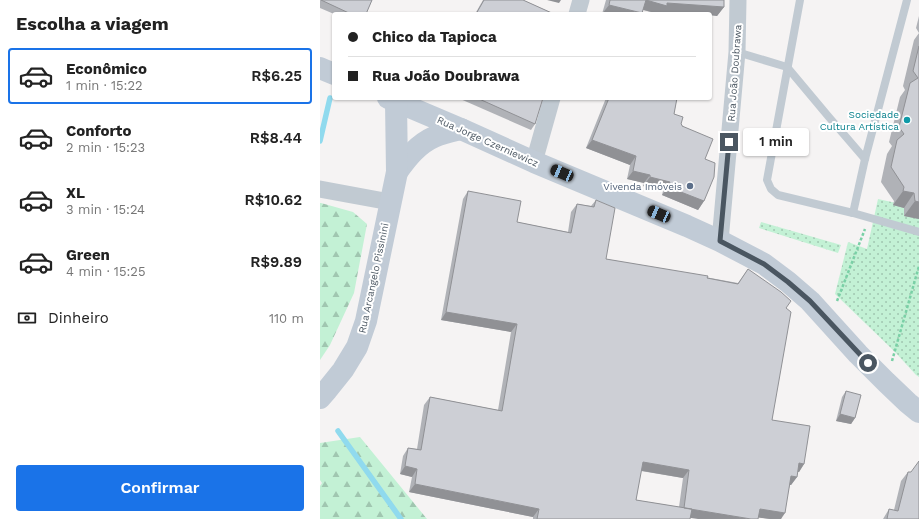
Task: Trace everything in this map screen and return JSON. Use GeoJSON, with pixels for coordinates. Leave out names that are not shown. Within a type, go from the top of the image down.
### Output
{"type":"FeatureCollection","features":[{"type":"Feature","properties":{"kind":"main road"},"geometry":{"type":"LineString","coordinates":[[320,68],[332,73]]}},
{"type":"Feature","properties":{"kind":"main road","name":"Rua Jorge Czerniewicz"},"geometry":{"type":"LineString","coordinates":[[392,100],[534,162],[687,226],[764,264],[810,301],[886,382],[919,412]]}},
{"type":"Feature","properties":{"kind":"main road","name":"Rua Arcangelo Pissinini"},"geometry":{"type":"LineString","coordinates":[[320,398],[343,370],[357,347],[366,321],[397,172],[392,100]]}},
{"type":"Feature","properties":{"kind":"main road","name":"Rua Arcangelo Pissinini"},"geometry":{"type":"LineString","coordinates":[[397,172],[409,156],[433,137],[461,129]]}},
{"type":"Feature","properties":{"kind":"street"},"geometry":{"type":"LineString","coordinates":[[578,12],[581,0]]}},
{"type":"Feature","properties":{"kind":"street","name":"Rua João Doubrawa"},"geometry":{"type":"LineString","coordinates":[[720,241],[737,52],[738,0]]}},
{"type":"Feature","properties":{"kind":"street"},"geometry":{"type":"LineString","coordinates":[[534,162],[551,100]]}},
{"type":"Feature","properties":{"kind":"street"},"geometry":{"type":"LineString","coordinates":[[320,189],[390,202]]}},
{"type":"Feature","properties":{"kind":"lane"},"geometry":{"type":"LineString","coordinates":[[800,0],[767,180],[771,189],[778,195],[853,213],[919,232]]}},
{"type":"Feature","properties":{"kind":"lane"},"geometry":{"type":"LineString","coordinates":[[853,213],[865,158],[906,0]]}},
{"type":"Feature","properties":{"kind":"lane"},"geometry":{"type":"LineString","coordinates":[[737,52],[787,67],[865,158]]}},
{"type":"Feature","properties":{"kind":"path"},"geometry":{"type":"LineString","coordinates":[[829,322],[865,230]]}},
{"type":"Feature","properties":{"kind":"path"},"geometry":{"type":"LineString","coordinates":[[886,382],[919,266]]}},
{"type":"Feature","properties":{"kind":"green space"},"geometry":{"type":"Polygon","coordinates":[[[878,199],[919,208],[919,377],[835,294],[848,242],[867,249],[878,199]]]}},
{"type":"Feature","properties":{"kind":"green space"},"geometry":{"type":"Polygon","coordinates":[[[320,203],[353,212],[367,224],[354,293],[330,345],[320,360],[320,203]]]}},
{"type":"Feature","properties":{"kind":"green space"},"geometry":{"type":"Polygon","coordinates":[[[761,222],[841,245],[838,253],[759,228],[761,222]]]}},
{"type":"Feature","properties":{"kind":"green space"},"geometry":{"type":"Polygon","coordinates":[[[360,437],[427,519],[320,519],[320,486],[322,483],[320,480],[320,443],[360,437]]]}},
{"type":"Feature","properties":{"kind":"building"},"geometry":{"type":"Polygon","coordinates":[[[321,0],[372,0],[367,12],[347,12],[321,0]]]}},
{"type":"Feature","properties":{"kind":"building"},"geometry":{"type":"Polygon","coordinates":[[[484,0],[523,0],[550,12],[477,12],[484,0]]]}},
{"type":"Feature","properties":{"kind":"building"},"geometry":{"type":"Polygon","coordinates":[[[610,0],[646,0],[642,12],[609,5],[610,0]]]}},
{"type":"Feature","properties":{"kind":"building"},"geometry":{"type":"Polygon","coordinates":[[[646,0],[724,0],[724,7],[667,3],[667,6],[646,0]]]}},
{"type":"Feature","properties":{"kind":"building"},"geometry":{"type":"Polygon","coordinates":[[[919,46],[919,202],[915,201],[914,193],[903,191],[904,187],[891,167],[897,140],[904,134],[899,127],[910,83],[918,78],[913,71],[919,46]]]}},
{"type":"Feature","properties":{"kind":"building"},"geometry":{"type":"Polygon","coordinates":[[[481,100],[542,100],[535,124],[481,100]]]}},
{"type":"Feature","properties":{"kind":"building"},"geometry":{"type":"Polygon","coordinates":[[[608,100],[677,100],[674,114],[683,117],[681,124],[682,126],[713,139],[705,159],[715,163],[714,177],[704,201],[668,187],[670,182],[633,171],[636,156],[592,140],[608,100]]]}},
{"type":"Feature","properties":{"kind":"building"},"geometry":{"type":"Polygon","coordinates":[[[468,191],[521,201],[517,222],[571,233],[577,204],[594,207],[596,200],[615,208],[606,259],[708,276],[707,278],[738,284],[748,269],[781,292],[791,301],[786,308],[791,312],[772,420],[810,426],[804,464],[799,463],[797,477],[791,476],[785,513],[760,509],[758,519],[751,519],[692,509],[690,519],[537,519],[539,509],[415,484],[417,469],[405,466],[408,448],[421,450],[430,397],[502,411],[517,324],[446,312],[468,191]],[[643,462],[636,500],[684,508],[689,470],[643,462]]]}},
{"type":"Feature","properties":{"kind":"building"},"geometry":{"type":"Polygon","coordinates":[[[846,391],[861,395],[855,418],[840,414],[846,391]]]}},
{"type":"Feature","properties":{"kind":"building"},"geometry":{"type":"Polygon","coordinates":[[[919,461],[919,519],[887,519],[889,509],[898,511],[908,472],[911,472],[919,461]]]}},
{"type":"Feature","properties":{"kind":"waterway"},"geometry":{"type":"LineString","coordinates":[[320,141],[330,98]]}},
{"type":"Feature","properties":{"kind":"waterway"},"geometry":{"type":"LineString","coordinates":[[338,431],[401,519]]}},
{"type":"Feature","properties":{"kind":"place","name":"Sociedade Cultura Artística"},"geometry":{"type":"Point","coordinates":[907,120]}},
{"type":"Feature","properties":{"kind":"place","name":"Vivenda Imóveis"},"geometry":{"type":"Point","coordinates":[690,186]}},
{"type":"Feature","properties":{"kind":"route"},"geometry":{"type":"LineString","coordinates":[[729,142],[720,241],[764,264],[788,282],[810,301],[868,363]]}}]}
